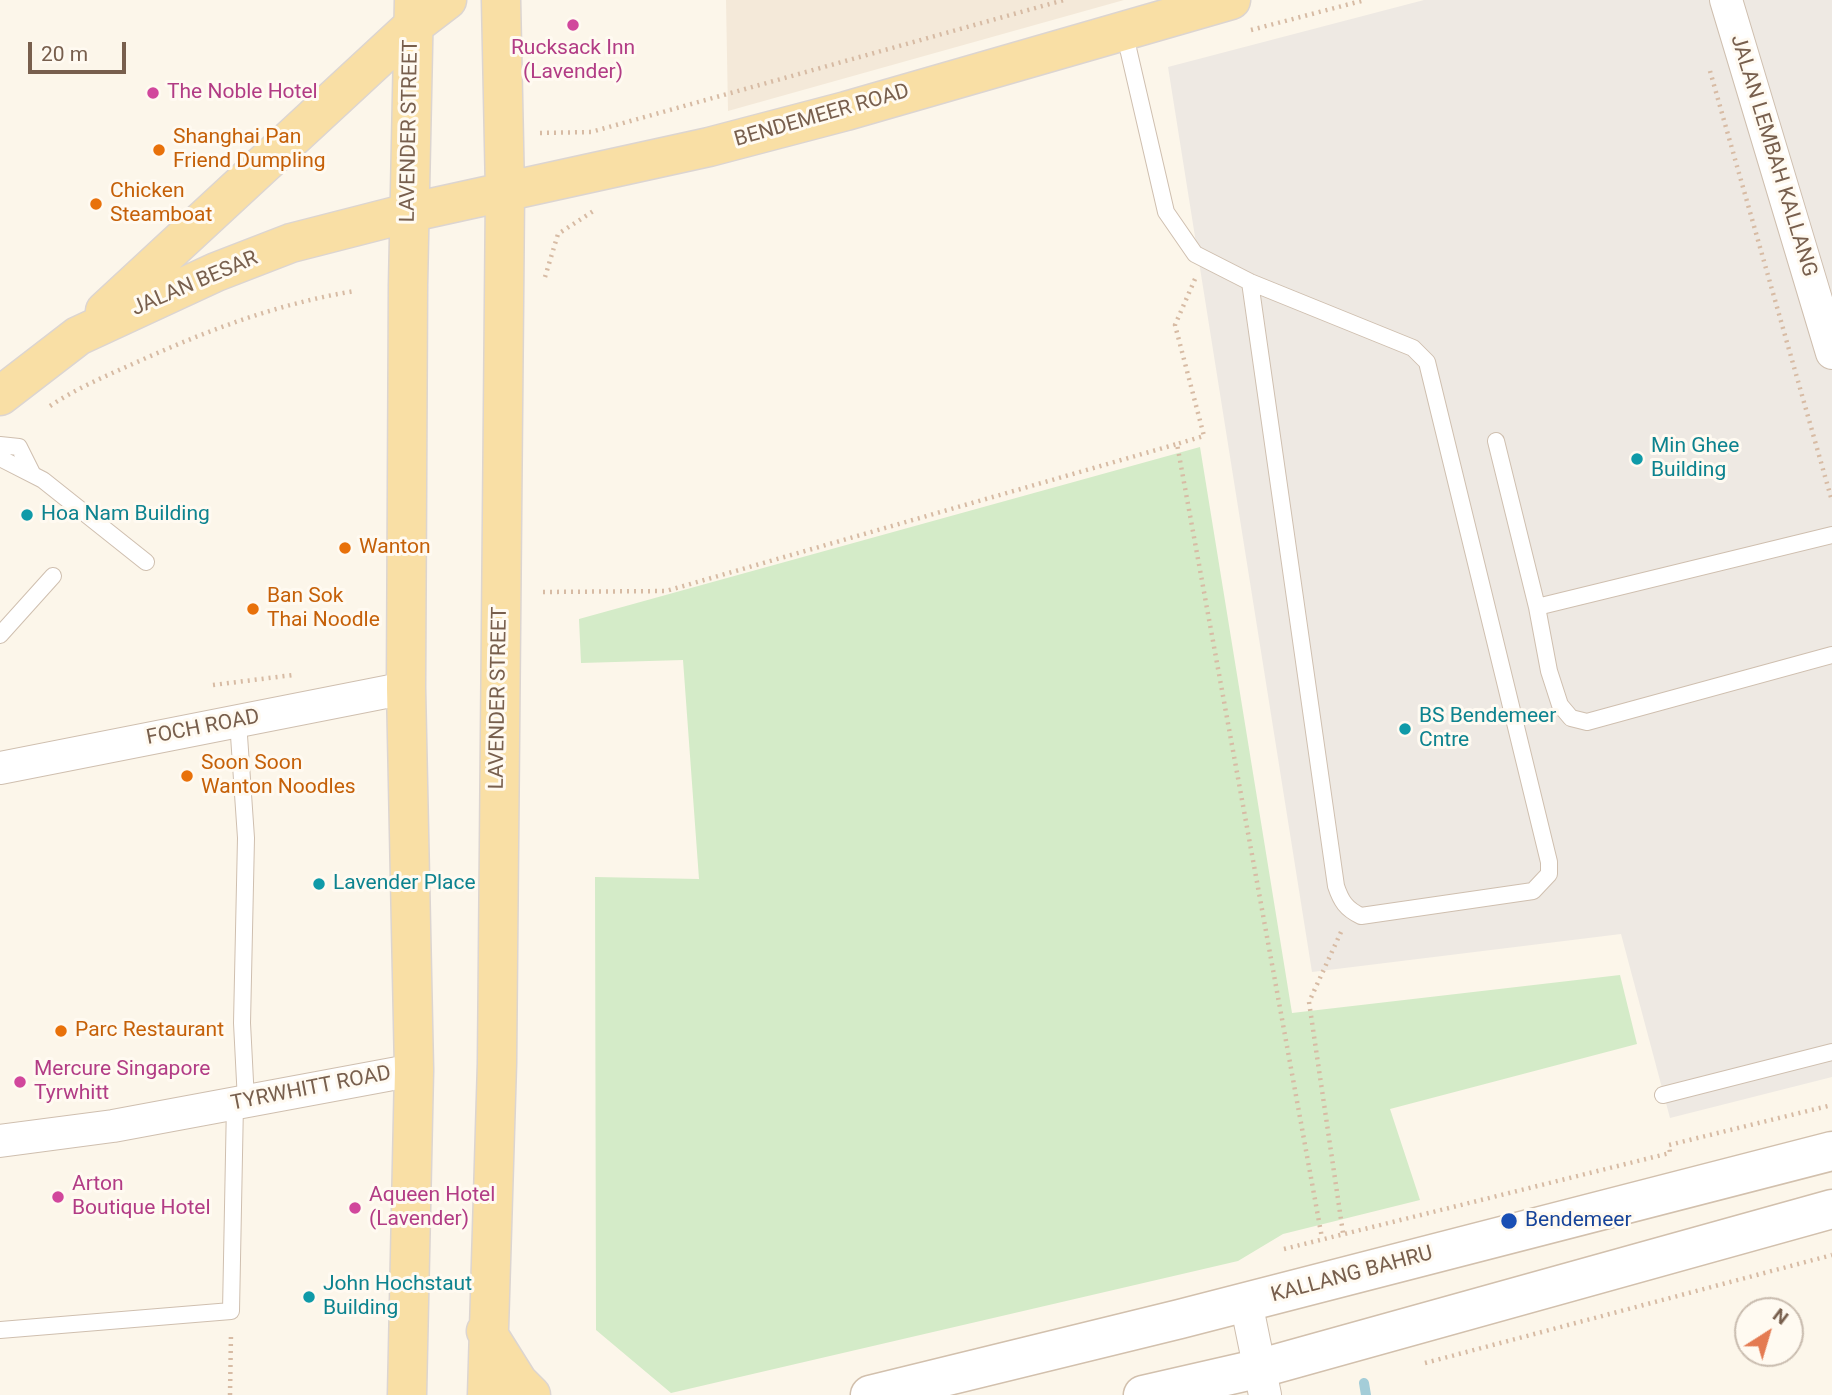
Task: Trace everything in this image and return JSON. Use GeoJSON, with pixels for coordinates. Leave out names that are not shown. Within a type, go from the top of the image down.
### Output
{"type":"FeatureCollection","features":[{"type":"Feature","properties":{"kind":"main road"},"geometry":{"type":"LineString","coordinates":[[78,336],[413,13],[447,0]]}},
{"type":"Feature","properties":{"kind":"main road","name":"LAVENDER STREET"},"geometry":{"type":"LineString","coordinates":[[487,1395],[486,1331],[497,1076],[505,192],[501,0]]}},
{"type":"Feature","properties":{"kind":"main road","name":"BENDEMEER ROAD"},"geometry":{"type":"LineString","coordinates":[[408,214],[709,147],[1231,0]]}},
{"type":"Feature","properties":{"kind":"main road","name":"LAVENDER STREET"},"geometry":{"type":"LineString","coordinates":[[407,1395],[414,1070],[406,688],[408,214],[413,13]]}},
{"type":"Feature","properties":{"kind":"main road","name":"JALAN BESAR"},"geometry":{"type":"LineString","coordinates":[[0,396],[78,336],[216,272],[291,243],[408,214]]}},
{"type":"Feature","properties":{"kind":"main road","name":"KALLANG BAHRU"},"geometry":{"type":"LineString","coordinates":[[870,1395],[1246,1303],[1832,1151]]}},
{"type":"Feature","properties":{"kind":"main road"},"geometry":{"type":"LineString","coordinates":[[1143,1395],[1263,1381],[1832,1209]]}},
{"type":"Feature","properties":{"kind":"main road"},"geometry":{"type":"LineString","coordinates":[[486,1331],[518,1382],[531,1395]]}},
{"type":"Feature","properties":{"kind":"street","name":"JALAN LEMBAH KALLANG"},"geometry":{"type":"LineString","coordinates":[[1726,0],[1832,353]]}},
{"type":"Feature","properties":{"kind":"street","name":"FOCH ROAD"},"geometry":{"type":"LineString","coordinates":[[0,768],[227,718],[406,688]]}},
{"type":"Feature","properties":{"kind":"street","name":"TYRWHITT ROAD"},"geometry":{"type":"LineString","coordinates":[[0,1141],[113,1126],[414,1070]]}},
{"type":"Feature","properties":{"kind":"street"},"geometry":{"type":"LineString","coordinates":[[1246,1303],[1263,1381]]}},
{"type":"Feature","properties":{"kind":"lane"},"geometry":{"type":"LineString","coordinates":[[1124,31],[1166,212],[1195,254],[1250,282],[1413,348],[1427,362],[1549,862],[1549,874],[1533,891],[1361,916],[1341,901],[1336,886],[1250,282]]}},
{"type":"Feature","properties":{"kind":"lane"},"geometry":{"type":"LineString","coordinates":[[1496,441],[1538,607],[1549,671],[1560,705],[1571,718],[1587,722],[1832,655]]}},
{"type":"Feature","properties":{"kind":"lane"},"geometry":{"type":"LineString","coordinates":[[0,445],[12,444],[19,447],[32,472]]}},
{"type":"Feature","properties":{"kind":"lane"},"geometry":{"type":"LineString","coordinates":[[0,458],[32,472],[146,562]]}},
{"type":"Feature","properties":{"kind":"lane"},"geometry":{"type":"LineString","coordinates":[[32,472],[58,475]]}},
{"type":"Feature","properties":{"kind":"lane"},"geometry":{"type":"LineString","coordinates":[[1538,607],[1832,535]]}},
{"type":"Feature","properties":{"kind":"lane"},"geometry":{"type":"LineString","coordinates":[[0,635],[53,576]]}},
{"type":"Feature","properties":{"kind":"lane"},"geometry":{"type":"LineString","coordinates":[[0,1330],[231,1311],[241,1102],[246,838],[227,718]]}},
{"type":"Feature","properties":{"kind":"lane"},"geometry":{"type":"LineString","coordinates":[[1663,1095],[1832,1052]]}},
{"type":"Feature","properties":{"kind":"path"},"geometry":{"type":"LineString","coordinates":[[504,135],[591,132],[1064,0]]}},
{"type":"Feature","properties":{"kind":"path"},"geometry":{"type":"LineString","coordinates":[[1709,66],[1832,501]]}},
{"type":"Feature","properties":{"kind":"path"},"geometry":{"type":"LineString","coordinates":[[543,593],[666,592],[1204,436],[1175,325],[1204,259]]}},
{"type":"Feature","properties":{"kind":"path"},"geometry":{"type":"LineString","coordinates":[[44,410],[77,388],[223,324],[316,297],[355,291]]}},
{"type":"Feature","properties":{"kind":"path"},"geometry":{"type":"LineString","coordinates":[[1177,444],[1322,1238]]}},
{"type":"Feature","properties":{"kind":"path"},"geometry":{"type":"LineString","coordinates":[[1343,1233],[1309,1002],[1351,911]]}},
{"type":"Feature","properties":{"kind":"path"},"geometry":{"type":"LineString","coordinates":[[1284,1249],[1670,1153],[1669,1145],[1832,1105]]}},
{"type":"Feature","properties":{"kind":"path"},"geometry":{"type":"LineString","coordinates":[[1419,1364],[1832,1255]]}},
{"type":"Feature","properties":{"kind":"path"},"geometry":{"type":"LineString","coordinates":[[230,1395],[231,1311]]}},
{"type":"Feature","properties":{"kind":"shaded area"},"geometry":{"type":"Polygon","coordinates":[[[726,0],[1124,0],[728,111],[726,0]]]}},
{"type":"Feature","properties":{"kind":"shaded area"},"geometry":{"type":"Polygon","coordinates":[[[1424,0],[1832,0],[1832,1077],[1670,1118],[1621,934],[1312,972],[1168,67],[1424,0]]]}},
{"type":"Feature","properties":{"kind":"green space"},"geometry":{"type":"Polygon","coordinates":[[[1200,447],[1292,1013],[1620,975],[1637,1044],[1390,1109],[1420,1200],[1283,1234],[1238,1261],[671,1393],[596,1330],[595,877],[699,879],[683,660],[581,663],[579,619],[1200,447]]]}},
{"type":"Feature","properties":{"kind":"waterway"},"geometry":{"type":"LineString","coordinates":[[1364,1383],[1366,1395]]}},
{"type":"Feature","properties":{"kind":"place","name":"Rucksack Inn (Lavender)"},"geometry":{"type":"Point","coordinates":[573,25]}},
{"type":"Feature","properties":{"kind":"place","name":"The Noble Hotel"},"geometry":{"type":"Point","coordinates":[153,93]}},
{"type":"Feature","properties":{"kind":"place","name":"Shanghai Pan Friend Dumpling"},"geometry":{"type":"Point","coordinates":[159,150]}},
{"type":"Feature","properties":{"kind":"place","name":"Chicken Steamboat"},"geometry":{"type":"Point","coordinates":[96,204]}},
{"type":"Feature","properties":{"kind":"place","name":"Min Ghee Building"},"geometry":{"type":"Point","coordinates":[1637,459]}},
{"type":"Feature","properties":{"kind":"place","name":"Hoa Nam Building"},"geometry":{"type":"Point","coordinates":[27,515]}},
{"type":"Feature","properties":{"kind":"place","name":"Wanton"},"geometry":{"type":"Point","coordinates":[345,548]}},
{"type":"Feature","properties":{"kind":"place","name":"Ban Sok Thai Noodle"},"geometry":{"type":"Point","coordinates":[253,609]}},
{"type":"Feature","properties":{"kind":"place","name":"BS Bendemeer Cntre"},"geometry":{"type":"Point","coordinates":[1405,729]}},
{"type":"Feature","properties":{"kind":"place","name":"Soon Soon Wanton Noodles"},"geometry":{"type":"Point","coordinates":[187,776]}},
{"type":"Feature","properties":{"kind":"place","name":"Lavender Place"},"geometry":{"type":"Point","coordinates":[319,884]}},
{"type":"Feature","properties":{"kind":"place","name":"Parc Restaurant"},"geometry":{"type":"Point","coordinates":[61,1031]}},
{"type":"Feature","properties":{"kind":"place","name":"Mercure Singapore Tyrwhitt"},"geometry":{"type":"Point","coordinates":[20,1082]}},
{"type":"Feature","properties":{"kind":"place","name":"Arton Boutique Hotel"},"geometry":{"type":"Point","coordinates":[58,1197]}},
{"type":"Feature","properties":{"kind":"place","name":"Aqueen Hotel (Lavender)"},"geometry":{"type":"Point","coordinates":[355,1208]}},
{"type":"Feature","properties":{"kind":"place","name":"Bendemeer"},"geometry":{"type":"Point","coordinates":[1509,1221]}},
{"type":"Feature","properties":{"kind":"place","name":"John Hochstaut Building"},"geometry":{"type":"Point","coordinates":[309,1297]}}]}
